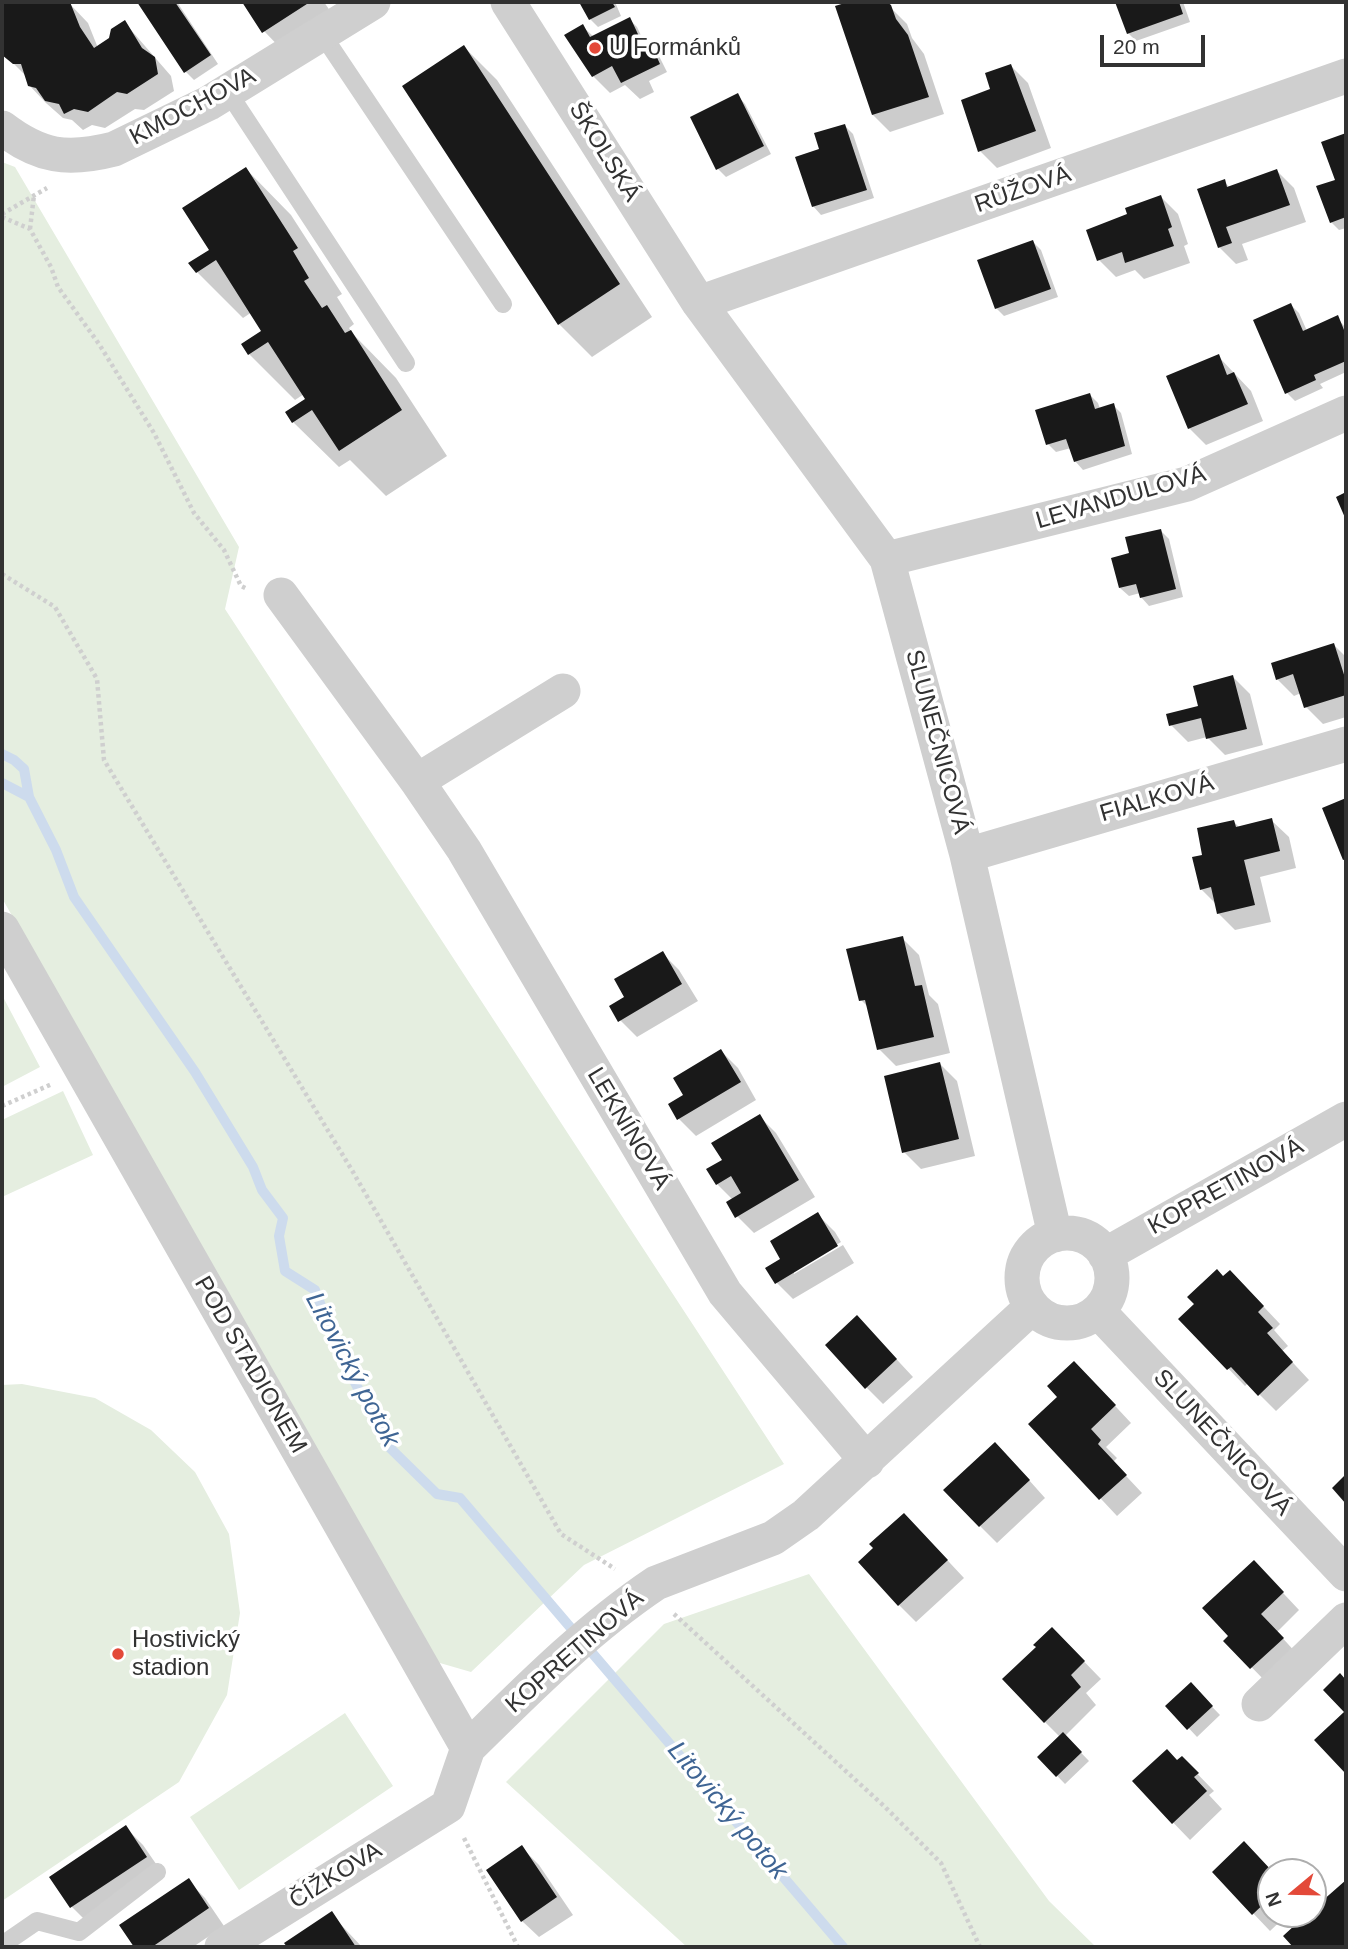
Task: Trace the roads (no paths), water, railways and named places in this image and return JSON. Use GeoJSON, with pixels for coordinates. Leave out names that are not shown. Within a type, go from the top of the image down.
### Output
{"type":"FeatureCollection","features":[{"type":"Feature","properties":{"kind":"street","name":"KMOCHOVA"},"geometry":{"type":"LineString","coordinates":[[2,128],[36,150],[68,155],[114,149],[228,92],[373,2]]}},
{"type":"Feature","properties":{"kind":"street","name":"ŠKOLSKÁ"},"geometry":{"type":"LineString","coordinates":[[508,2],[699,303]]}},
{"type":"Feature","properties":{"kind":"street","name":"RŮŽOVÁ"},"geometry":{"type":"LineString","coordinates":[[699,303],[1346,76]]}},
{"type":"Feature","properties":{"kind":"street","name":"SLUNEČNICOVÁ"},"geometry":{"type":"LineString","coordinates":[[699,303],[887,559],[967,855],[1055,1235]]}},
{"type":"Feature","properties":{"kind":"street","name":"LEVANDULOVÁ"},"geometry":{"type":"LineString","coordinates":[[887,559],[1187,484],[1346,413]]}},
{"type":"Feature","properties":{"kind":"street","name":"LEKNÍNOVÁ"},"geometry":{"type":"LineString","coordinates":[[286,601],[417,780],[464,850],[725,1293],[867,1461]]}},
{"type":"Feature","properties":{"kind":"street"},"geometry":{"type":"LineString","coordinates":[[417,780],[563,691]]}},
{"type":"Feature","properties":{"kind":"street","name":"FIALKOVÁ"},"geometry":{"type":"LineString","coordinates":[[967,855],[1346,744]]}},
{"type":"Feature","properties":{"kind":"street","name":"POD STADIONEM"},"geometry":{"type":"LineString","coordinates":[[2,929],[468,1748]]}},
{"type":"Feature","properties":{"kind":"street","name":"KOPRETINOVÁ"},"geometry":{"type":"LineString","coordinates":[[1105,1255],[1346,1119]]}},
{"type":"Feature","properties":{"kind":"street"},"geometry":{"type":"LineString","coordinates":[[1064,1234],[1082,1236],[1097,1244],[1105,1255],[1112,1275],[1110,1292],[1098,1311],[1088,1318],[1071,1323],[1054,1321],[1032,1307],[1022,1282],[1025,1264],[1033,1249],[1047,1238],[1064,1234]]}},
{"type":"Feature","properties":{"kind":"street"},"geometry":{"type":"LineString","coordinates":[[867,1461],[1032,1307]]}},
{"type":"Feature","properties":{"kind":"street","name":"SLUNEČNICOVÁ"},"geometry":{"type":"LineString","coordinates":[[1098,1311],[1346,1574]]}},
{"type":"Feature","properties":{"kind":"street","name":"KOPRETINOVÁ"},"geometry":{"type":"LineString","coordinates":[[468,1748],[541,1677],[619,1609],[656,1583],[773,1538],[806,1515],[867,1461]]}},
{"type":"Feature","properties":{"kind":"street"},"geometry":{"type":"LineString","coordinates":[[1259,1704],[1346,1620]]}},
{"type":"Feature","properties":{"kind":"street","name":"ČÍŽKOVA"},"geometry":{"type":"LineString","coordinates":[[223,1947],[448,1805],[468,1748]]}},
{"type":"Feature","properties":{"kind":"lane"},"geometry":{"type":"LineString","coordinates":[[322,34],[503,304]]}},
{"type":"Feature","properties":{"kind":"lane"},"geometry":{"type":"LineString","coordinates":[[228,92],[406,363]]}},
{"type":"Feature","properties":{"kind":"lane"},"geometry":{"type":"LineString","coordinates":[[2,1945],[37,1922],[79,1931],[158,1872]]}},
{"type":"Feature","properties":{"kind":"waterway","name":"Litovický potok"},"geometry":{"type":"LineString","coordinates":[[2,754],[24,769],[29,797],[56,850],[74,897],[195,1072],[253,1167],[262,1190],[283,1218],[279,1236],[285,1271],[315,1290],[337,1348],[388,1446],[437,1494],[460,1498],[843,1947]]}},
{"type":"Feature","properties":{"kind":"waterway"},"geometry":{"type":"LineString","coordinates":[[2,783],[29,797]]}},
{"type":"Feature","properties":{"kind":"place","name":"U Formánků"},"geometry":{"type":"Point","coordinates":[595,48]}},
{"type":"Feature","properties":{"kind":"place","name":"Hostivický stadion"},"geometry":{"type":"Point","coordinates":[118,1654]}}]}
